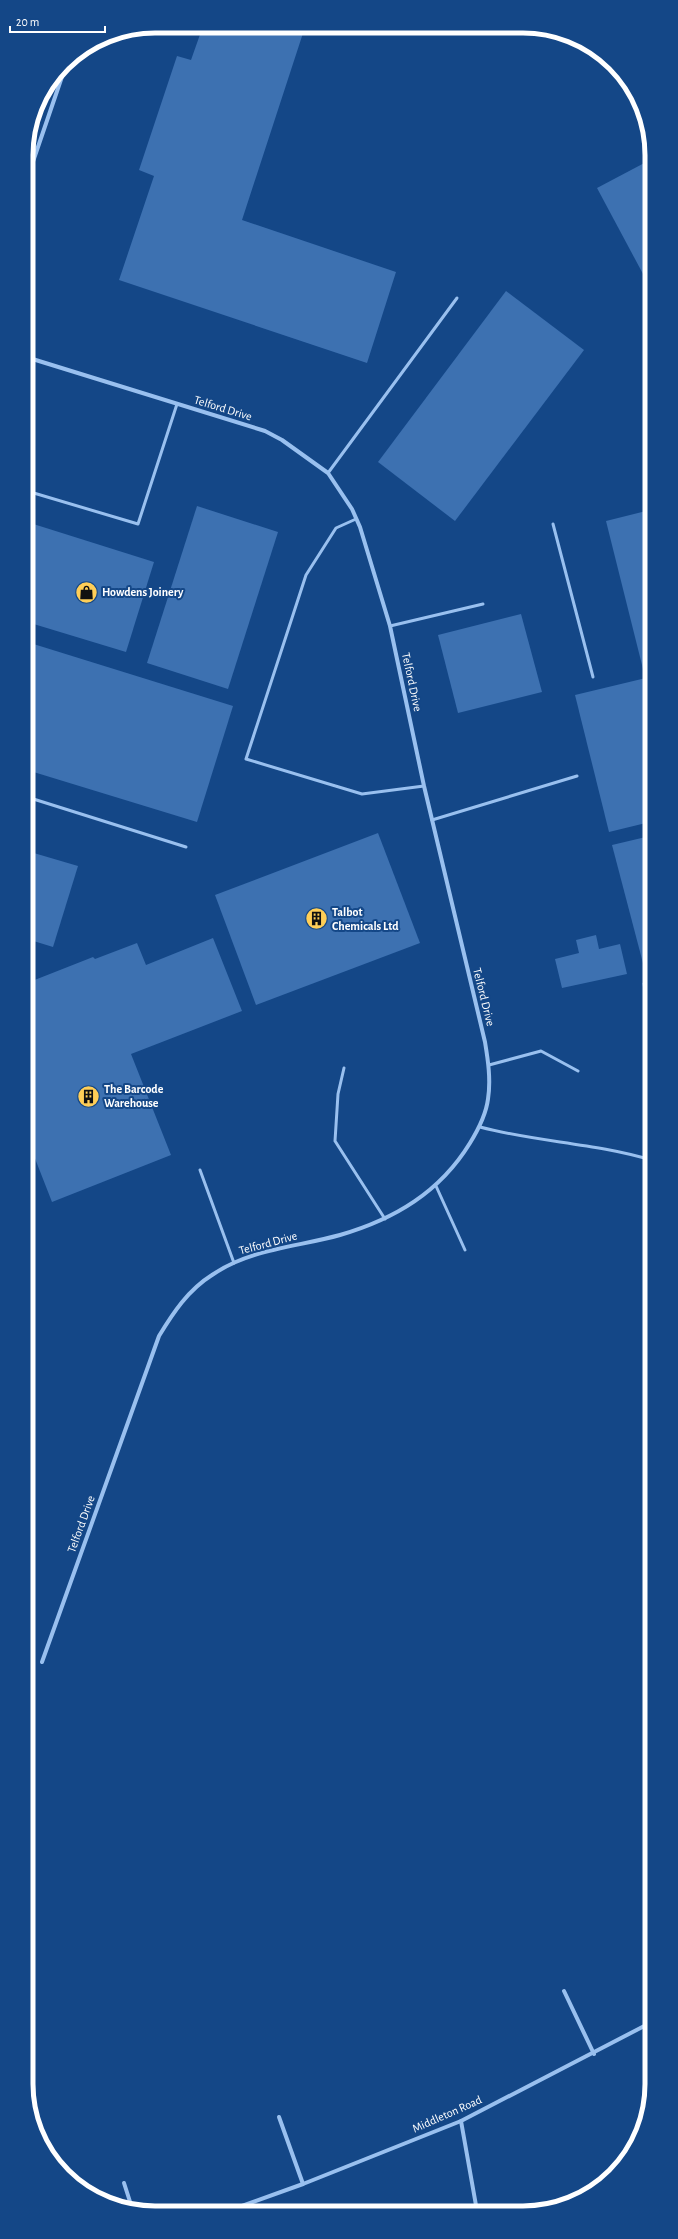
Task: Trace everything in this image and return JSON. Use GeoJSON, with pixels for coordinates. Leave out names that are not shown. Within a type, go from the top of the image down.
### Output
{"type":"FeatureCollection","features":[{"type":"Feature","properties":{"kind":"street"},"geometry":{"type":"LineString","coordinates":[[33,162],[62,77]]}},
{"type":"Feature","properties":{"kind":"street","name":"Telford Drive"},"geometry":{"type":"LineString","coordinates":[[33,359],[264,431],[282,440],[328,473],[352,510],[390,626],[424,786],[485,1042],[488,1065],[488,1099],[480,1127],[461,1157],[436,1186],[424,1196],[385,1219],[341,1234],[256,1254],[234,1263],[211,1275],[191,1292],[172,1313],[159,1336],[42,1662]]}},
{"type":"Feature","properties":{"kind":"street"},"geometry":{"type":"LineString","coordinates":[[564,1991],[594,2054]]}},
{"type":"Feature","properties":{"kind":"street","name":"Middleton Road"},"geometry":{"type":"LineString","coordinates":[[242,2206],[303,2184],[461,2122],[594,2054],[645,2026]]}},
{"type":"Feature","properties":{"kind":"street"},"geometry":{"type":"LineString","coordinates":[[279,2117],[303,2184]]}},
{"type":"Feature","properties":{"kind":"street"},"geometry":{"type":"LineString","coordinates":[[461,2122],[476,2206]]}},
{"type":"Feature","properties":{"kind":"street"},"geometry":{"type":"LineString","coordinates":[[124,2183],[131,2204]]}},
{"type":"Feature","properties":{"kind":"lane"},"geometry":{"type":"LineString","coordinates":[[328,473],[457,298]]}},
{"type":"Feature","properties":{"kind":"lane"},"geometry":{"type":"LineString","coordinates":[[33,493],[138,524],[177,404]]}},
{"type":"Feature","properties":{"kind":"lane"},"geometry":{"type":"LineString","coordinates":[[356,519],[336,528],[306,575],[246,759],[362,794],[424,786]]}},
{"type":"Feature","properties":{"kind":"lane"},"geometry":{"type":"LineString","coordinates":[[553,524],[593,677]]}},
{"type":"Feature","properties":{"kind":"lane"},"geometry":{"type":"LineString","coordinates":[[390,626],[483,604]]}},
{"type":"Feature","properties":{"kind":"lane"},"geometry":{"type":"LineString","coordinates":[[432,820],[577,776]]}},
{"type":"Feature","properties":{"kind":"lane"},"geometry":{"type":"LineString","coordinates":[[33,799],[186,847]]}},
{"type":"Feature","properties":{"kind":"lane"},"geometry":{"type":"LineString","coordinates":[[488,1065],[541,1051],[578,1071]]}},
{"type":"Feature","properties":{"kind":"lane"},"geometry":{"type":"LineString","coordinates":[[344,1068],[338,1094],[335,1141],[385,1219]]}},
{"type":"Feature","properties":{"kind":"lane"},"geometry":{"type":"LineString","coordinates":[[480,1127],[504,1133],[607,1150],[645,1159]]}},
{"type":"Feature","properties":{"kind":"lane"},"geometry":{"type":"LineString","coordinates":[[200,1170],[234,1263]]}},
{"type":"Feature","properties":{"kind":"lane"},"geometry":{"type":"LineString","coordinates":[[436,1186],[465,1250]]}},
{"type":"Feature","properties":{"kind":"building"},"geometry":{"type":"Polygon","coordinates":[[[201,33],[303,33],[242,220],[396,272],[367,363],[119,280],[154,176],[139,170],[177,56],[191,60],[201,33]]]}},
{"type":"Feature","properties":{"kind":"building"},"geometry":{"type":"Polygon","coordinates":[[[645,163],[645,278],[597,188],[645,163]]]}},
{"type":"Feature","properties":{"kind":"building"},"geometry":{"type":"Polygon","coordinates":[[[506,291],[584,350],[455,521],[378,462],[506,291]]]}},
{"type":"Feature","properties":{"kind":"building"},"geometry":{"type":"Polygon","coordinates":[[[197,506],[278,532],[228,689],[147,663],[197,506]]]}},
{"type":"Feature","properties":{"kind":"building"},"geometry":{"type":"Polygon","coordinates":[[[645,511],[645,668],[643,669],[606,521],[645,511]]]}},
{"type":"Feature","properties":{"kind":"building","name":"Howdens Joinery"},"geometry":{"type":"Polygon","coordinates":[[[33,524],[154,562],[126,652],[33,624],[33,524]]]}},
{"type":"Feature","properties":{"kind":"building"},"geometry":{"type":"Polygon","coordinates":[[[521,614],[542,692],[458,713],[438,635],[521,614]]]}},
{"type":"Feature","properties":{"kind":"building"},"geometry":{"type":"Polygon","coordinates":[[[33,644],[233,706],[197,822],[33,772],[33,644]]]}},
{"type":"Feature","properties":{"kind":"building"},"geometry":{"type":"Polygon","coordinates":[[[645,678],[645,823],[609,832],[575,695],[645,678]]]}},
{"type":"Feature","properties":{"kind":"building","name":"Talbot Chemicals Ltd"},"geometry":{"type":"Polygon","coordinates":[[[378,833],[420,943],[256,1005],[215,895],[378,833]]]}},
{"type":"Feature","properties":{"kind":"building"},"geometry":{"type":"Polygon","coordinates":[[[645,837],[645,967],[644,967],[612,845],[645,837]]]}},
{"type":"Feature","properties":{"kind":"building"},"geometry":{"type":"Polygon","coordinates":[[[33,853],[78,866],[53,947],[33,941],[33,853]]]}},
{"type":"Feature","properties":{"kind":"building"},"geometry":{"type":"Polygon","coordinates":[[[596,935],[599,949],[620,944],[627,974],[562,988],[555,959],[579,953],[576,940],[596,935]]]}},
{"type":"Feature","properties":{"kind":"building","name":"The Barcode Warehouse"},"geometry":{"type":"Polygon","coordinates":[[[213,938],[242,1011],[131,1054],[171,1155],[52,1202],[33,1153],[33,981],[93,957],[95,959],[137,943],[146,965],[213,938]]]}},
{"type":"Feature","properties":{"kind":"building"},"geometry":{"type":"Polygon","coordinates":[[[645,982],[645,995],[642,983],[645,982]]]}},
{"type":"Feature","properties":{"kind":"place","name":"Howdens Joinery"},"geometry":{"type":"Point","coordinates":[86,592]}},
{"type":"Feature","properties":{"kind":"place","name":"Talbot Chemicals Ltd"},"geometry":{"type":"Point","coordinates":[317,919]}},
{"type":"Feature","properties":{"kind":"place","name":"The Barcode Warehouse"},"geometry":{"type":"Point","coordinates":[88,1096]}}]}
